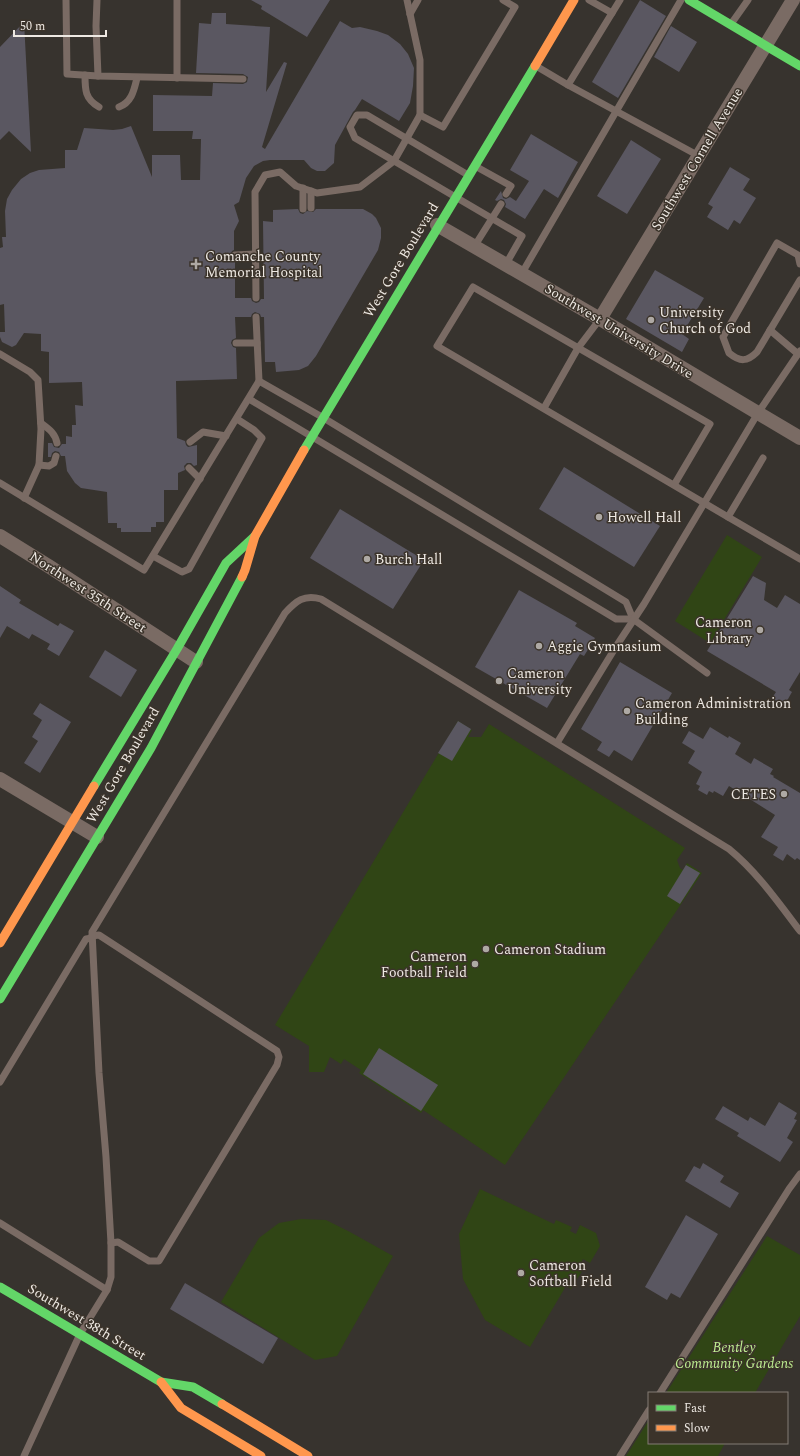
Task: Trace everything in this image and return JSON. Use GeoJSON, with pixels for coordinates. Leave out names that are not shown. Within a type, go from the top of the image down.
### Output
{"type":"FeatureCollection","features":[{"type":"Feature","properties":{"kind":"main road","name":"West Gore Boulevard"},"geometry":{"type":"LineString","coordinates":[[0,999],[151,748],[245,570],[255,536],[322,417],[574,0]]}},
{"type":"Feature","properties":{"kind":"main road"},"geometry":{"type":"LineString","coordinates":[[689,0],[800,66]]}},
{"type":"Feature","properties":{"kind":"main road","name":"West Gore Boulevard"},"geometry":{"type":"LineString","coordinates":[[0,943],[176,650],[226,563],[255,536]]}},
{"type":"Feature","properties":{"kind":"main road","name":"Southwest 38th Street"},"geometry":{"type":"LineString","coordinates":[[0,1286],[161,1382],[193,1388],[308,1456]]}},
{"type":"Feature","properties":{"kind":"main road","name":"Southwest 38th Street"},"geometry":{"type":"LineString","coordinates":[[161,1382],[181,1408],[261,1456]]}},
{"type":"Feature","properties":{"kind":"street","name":"Southwest Cornell Avenue"},"geometry":{"type":"LineString","coordinates":[[600,319],[793,0]]}},
{"type":"Feature","properties":{"kind":"street","name":"Southwest University Drive"},"geometry":{"type":"LineString","coordinates":[[437,226],[522,273],[800,438]]}},
{"type":"Feature","properties":{"kind":"street","name":"Northwest 35th Street"},"geometry":{"type":"LineString","coordinates":[[0,536],[196,662]]}},
{"type":"Feature","properties":{"kind":"street"},"geometry":{"type":"LineString","coordinates":[[0,779],[97,837]]}},
{"type":"Feature","properties":{"kind":"lane"},"geometry":{"type":"LineString","coordinates":[[66,0],[67,74],[137,78],[243,79]]}},
{"type":"Feature","properties":{"kind":"lane"},"geometry":{"type":"LineString","coordinates":[[97,0],[96,26],[98,76]]}},
{"type":"Feature","properties":{"kind":"lane"},"geometry":{"type":"LineString","coordinates":[[177,0],[177,78]]}},
{"type":"Feature","properties":{"kind":"lane"},"geometry":{"type":"LineString","coordinates":[[256,298],[255,192],[265,175],[280,172],[296,186],[317,193],[360,187],[394,161],[420,115],[420,60],[407,0]]}},
{"type":"Feature","properties":{"kind":"lane"},"geometry":{"type":"LineString","coordinates":[[410,14],[418,0]]}},
{"type":"Feature","properties":{"kind":"lane"},"geometry":{"type":"LineString","coordinates":[[420,115],[443,127],[515,7],[503,0]]}},
{"type":"Feature","properties":{"kind":"lane"},"geometry":{"type":"LineString","coordinates":[[589,0],[612,13]]}},
{"type":"Feature","properties":{"kind":"lane"},"geometry":{"type":"LineString","coordinates":[[568,85],[620,0]]}},
{"type":"Feature","properties":{"kind":"lane"},"geometry":{"type":"LineString","coordinates":[[522,273],[681,0]]}},
{"type":"Feature","properties":{"kind":"lane"},"geometry":{"type":"LineString","coordinates":[[730,24],[748,0]]}},
{"type":"Feature","properties":{"kind":"lane"},"geometry":{"type":"LineString","coordinates":[[535,65],[568,85],[699,156]]}},
{"type":"Feature","properties":{"kind":"lane"},"geometry":{"type":"LineString","coordinates":[[85,75],[85,90],[91,103],[99,107]]}},
{"type":"Feature","properties":{"kind":"lane"},"geometry":{"type":"LineString","coordinates":[[119,107],[126,104],[133,94],[137,78]]}},
{"type":"Feature","properties":{"kind":"lane"},"geometry":{"type":"LineString","coordinates":[[468,175],[367,115],[357,115],[350,127],[355,138],[522,236],[506,264]]}},
{"type":"Feature","properties":{"kind":"lane"},"geometry":{"type":"LineString","coordinates":[[474,165],[510,186],[506,194]]}},
{"type":"Feature","properties":{"kind":"lane"},"geometry":{"type":"LineString","coordinates":[[303,188],[303,209]]}},
{"type":"Feature","properties":{"kind":"lane"},"geometry":{"type":"LineString","coordinates":[[311,191],[311,208]]}},
{"type":"Feature","properties":{"kind":"lane"},"geometry":{"type":"LineString","coordinates":[[474,247],[500,204]]}},
{"type":"Feature","properties":{"kind":"lane"},"geometry":{"type":"LineString","coordinates":[[800,264],[799,254],[777,243],[723,337],[729,353],[742,360],[750,358],[756,352],[800,280]]}},
{"type":"Feature","properties":{"kind":"lane"},"geometry":{"type":"LineString","coordinates":[[235,255],[255,254]]}},
{"type":"Feature","properties":{"kind":"lane"},"geometry":{"type":"LineString","coordinates":[[674,485],[710,424],[474,287],[437,346],[800,559]]}},
{"type":"Feature","properties":{"kind":"lane"},"geometry":{"type":"LineString","coordinates":[[0,483],[144,570],[259,381],[256,317]]}},
{"type":"Feature","properties":{"kind":"lane"},"geometry":{"type":"LineString","coordinates":[[544,408],[578,348],[600,319]]}},
{"type":"Feature","properties":{"kind":"lane"},"geometry":{"type":"LineString","coordinates":[[557,743],[633,619],[644,604],[758,413],[799,353],[770,330]]}},
{"type":"Feature","properties":{"kind":"lane"},"geometry":{"type":"LineString","coordinates":[[236,342],[257,343]]}},
{"type":"Feature","properties":{"kind":"lane"},"geometry":{"type":"LineString","coordinates":[[0,354],[30,372],[38,380],[41,423],[39,465],[24,498]]}},
{"type":"Feature","properties":{"kind":"lane"},"geometry":{"type":"LineString","coordinates":[[259,381],[322,417],[626,602],[633,619],[707,673]]}},
{"type":"Feature","properties":{"kind":"lane"},"geometry":{"type":"LineString","coordinates":[[249,399],[616,619],[633,619]]}},
{"type":"Feature","properties":{"kind":"lane"},"geometry":{"type":"LineString","coordinates":[[153,556],[182,572],[189,569],[262,438],[254,430],[237,419]]}},
{"type":"Feature","properties":{"kind":"lane"},"geometry":{"type":"LineString","coordinates":[[41,423],[55,436],[57,443]]}},
{"type":"Feature","properties":{"kind":"lane"},"geometry":{"type":"LineString","coordinates":[[190,442],[203,432],[226,436]]}},
{"type":"Feature","properties":{"kind":"lane"},"geometry":{"type":"LineString","coordinates":[[39,465],[49,466],[54,463],[56,456]]}},
{"type":"Feature","properties":{"kind":"lane"},"geometry":{"type":"LineString","coordinates":[[728,517],[763,458]]}},
{"type":"Feature","properties":{"kind":"lane"},"geometry":{"type":"LineString","coordinates":[[189,468],[200,479]]}},
{"type":"Feature","properties":{"kind":"lane"},"geometry":{"type":"LineString","coordinates":[[24,1456],[80,1334],[107,1290],[111,1277],[111,1243],[92,932],[285,613],[294,602],[305,597],[312,596],[326,602],[730,849],[747,865],[772,894],[800,931]]}},
{"type":"Feature","properties":{"kind":"lane"},"geometry":{"type":"LineString","coordinates":[[0,1082],[86,939],[99,936],[277,1051],[279,1057],[276,1065],[159,1261],[149,1261],[118,1242],[111,1243]]}},
{"type":"Feature","properties":{"kind":"lane"},"geometry":{"type":"LineString","coordinates":[[661,1392],[800,1174]]}},
{"type":"Feature","properties":{"kind":"lane"},"geometry":{"type":"LineString","coordinates":[[0,1222],[107,1290]]}},
{"type":"Feature","properties":{"kind":"lane"},"geometry":{"type":"LineString","coordinates":[[620,1456],[648,1412]]}},
{"type":"Feature","properties":{"kind":"green space"},"geometry":{"type":"Polygon","coordinates":[[[727,535],[762,557],[710,643],[675,621],[727,535]]]}},
{"type":"Feature","properties":{"kind":"green space","name":"Cameron Stadium"},"geometry":{"type":"Polygon","coordinates":[[[458,721],[472,730],[468,737],[481,737],[489,724],[685,848],[677,860],[680,868],[683,870],[687,863],[702,873],[505,1165],[423,1110],[421,1113],[359,1073],[361,1070],[344,1059],[341,1064],[330,1057],[324,1072],[309,1072],[309,1046],[275,1025],[458,721]]]}},
{"type":"Feature","properties":{"kind":"green space","name":"Cameron Softball Field"},"geometry":{"type":"Polygon","coordinates":[[[480,1189],[554,1224],[556,1220],[572,1227],[570,1231],[576,1234],[580,1225],[596,1233],[600,1246],[590,1263],[583,1259],[580,1265],[584,1268],[571,1289],[566,1286],[530,1347],[485,1320],[463,1279],[459,1234],[480,1189]]]}},
{"type":"Feature","properties":{"kind":"green space"},"geometry":{"type":"Polygon","coordinates":[[[301,1219],[326,1220],[393,1256],[337,1356],[315,1360],[221,1302],[259,1238],[279,1223],[301,1219]]]}},
{"type":"Feature","properties":{"kind":"green space","name":"Bentley Community Gardens"},"geometry":{"type":"Polygon","coordinates":[[[767,1236],[800,1255],[800,1316],[756,1392],[667,1392],[767,1236]]]}},
{"type":"Feature","properties":{"kind":"green space"},"geometry":{"type":"Polygon","coordinates":[[[648,1422],[648,1444],[724,1444],[718,1456],[626,1456],[648,1422]]]}},
{"type":"Feature","properties":{"kind":"building"},"geometry":{"type":"Polygon","coordinates":[[[251,0],[330,0],[307,37],[261,9],[262,6],[251,0]]]}},
{"type":"Feature","properties":{"kind":"building"},"geometry":{"type":"Polygon","coordinates":[[[640,0],[666,16],[618,98],[592,82],[640,0]]]}},
{"type":"Feature","properties":{"kind":"building","name":"Comanche County Memorial Hospital"},"geometry":{"type":"Polygon","coordinates":[[[212,13],[226,13],[226,24],[270,27],[266,92],[284,62],[287,63],[262,147],[265,149],[340,21],[352,28],[360,27],[388,35],[400,44],[408,54],[414,68],[413,86],[410,103],[399,121],[362,99],[335,145],[334,163],[325,171],[317,171],[311,168],[304,160],[270,160],[263,161],[254,166],[246,178],[239,202],[234,205],[239,221],[234,231],[234,250],[230,255],[231,258],[235,260],[235,298],[251,298],[252,301],[256,303],[261,299],[264,299],[263,221],[273,222],[273,210],[298,209],[300,213],[303,214],[307,211],[313,212],[316,209],[363,209],[376,218],[381,228],[381,238],[378,250],[316,356],[308,366],[299,370],[276,372],[275,362],[265,362],[264,317],[261,317],[260,314],[255,312],[251,317],[235,317],[236,338],[232,340],[231,343],[233,347],[236,348],[237,379],[176,381],[177,438],[185,441],[188,447],[197,445],[197,465],[194,466],[191,463],[187,463],[184,466],[185,470],[178,473],[178,490],[164,490],[164,522],[156,522],[156,527],[151,527],[151,532],[121,532],[121,528],[117,528],[117,523],[108,523],[107,492],[81,488],[75,483],[67,471],[65,456],[61,456],[59,452],[55,451],[52,453],[51,457],[48,457],[48,443],[52,443],[54,447],[59,448],[62,444],[66,444],[66,436],[72,437],[72,425],[76,425],[75,405],[83,406],[82,382],[49,383],[49,352],[41,351],[41,334],[24,333],[16,345],[12,347],[2,342],[0,337],[0,332],[5,332],[4,304],[0,305],[0,248],[3,247],[2,237],[6,237],[5,211],[7,199],[21,179],[30,173],[39,170],[65,168],[65,150],[77,150],[84,128],[113,130],[131,126],[152,177],[152,155],[180,155],[181,180],[200,180],[201,139],[192,139],[193,131],[153,131],[153,95],[212,96],[213,83],[243,84],[247,82],[248,77],[243,74],[196,73],[199,23],[211,24],[212,13]]]}},
{"type":"Feature","properties":{"kind":"building"},"geometry":{"type":"Polygon","coordinates":[[[24,22],[31,152],[9,131],[0,140],[0,47],[24,22]]]}},
{"type":"Feature","properties":{"kind":"building"},"geometry":{"type":"Polygon","coordinates":[[[671,26],[697,42],[679,72],[654,57],[671,26]]]}},
{"type":"Feature","properties":{"kind":"building"},"geometry":{"type":"Polygon","coordinates":[[[531,134],[578,162],[558,198],[544,189],[525,219],[505,207],[506,204],[504,200],[495,200],[501,191],[503,198],[506,199],[510,197],[516,201],[529,181],[510,170],[531,134]]]}},
{"type":"Feature","properties":{"kind":"building"},"geometry":{"type":"Polygon","coordinates":[[[631,140],[661,159],[627,214],[597,196],[631,140]]]}},
{"type":"Feature","properties":{"kind":"building"},"geometry":{"type":"Polygon","coordinates":[[[730,167],[750,179],[743,190],[756,198],[740,224],[734,220],[728,230],[707,217],[713,207],[708,204],[730,167]]]}},
{"type":"Feature","properties":{"kind":"building"},"geometry":{"type":"Polygon","coordinates":[[[655,270],[704,298],[682,334],[689,339],[682,352],[626,319],[655,270]]]}},
{"type":"Feature","properties":{"kind":"building","name":"Howell Hall"},"geometry":{"type":"Polygon","coordinates":[[[564,467],[660,526],[634,567],[539,509],[564,467]]]}},
{"type":"Feature","properties":{"kind":"building","name":"Burch Hall"},"geometry":{"type":"Polygon","coordinates":[[[340,509],[424,560],[393,609],[310,558],[340,509]]]}},
{"type":"Feature","properties":{"kind":"building","name":"Cameron Library"},"geometry":{"type":"Polygon","coordinates":[[[753,576],[766,583],[764,600],[777,608],[785,595],[800,604],[800,672],[789,690],[792,692],[784,706],[772,698],[776,692],[707,651],[753,576]]]}},
{"type":"Feature","properties":{"kind":"building"},"geometry":{"type":"Polygon","coordinates":[[[0,586],[21,600],[19,603],[58,626],[60,623],[74,631],[59,656],[47,649],[50,644],[32,634],[29,639],[7,626],[0,638],[0,586]]]}},
{"type":"Feature","properties":{"kind":"building","name":"Aggie Gymnasium"},"geometry":{"type":"Polygon","coordinates":[[[519,590],[577,623],[575,626],[595,638],[584,656],[580,654],[547,708],[475,667],[519,590]]]}},
{"type":"Feature","properties":{"kind":"building"},"geometry":{"type":"Polygon","coordinates":[[[105,650],[137,670],[121,697],[89,677],[105,650]]]}},
{"type":"Feature","properties":{"kind":"building","name":"Cameron Administration Building"},"geometry":{"type":"Polygon","coordinates":[[[620,662],[672,693],[632,761],[614,750],[609,757],[597,750],[602,742],[581,729],[620,662]]]}},
{"type":"Feature","properties":{"kind":"building"},"geometry":{"type":"Polygon","coordinates":[[[40,703],[71,722],[40,773],[24,763],[38,741],[32,737],[42,720],[33,714],[40,703]]]}},
{"type":"Feature","properties":{"kind":"building"},"geometry":{"type":"Polygon","coordinates":[[[458,721],[471,729],[452,761],[438,753],[458,721]]]}},
{"type":"Feature","properties":{"kind":"building","name":"CETES"},"geometry":{"type":"Polygon","coordinates":[[[710,727],[728,738],[729,736],[741,743],[735,754],[751,764],[754,758],[773,769],[770,774],[774,776],[773,777],[800,793],[800,860],[797,858],[795,860],[787,854],[783,861],[773,855],[778,847],[761,837],[775,815],[729,786],[723,796],[714,791],[713,793],[709,791],[707,795],[698,790],[700,786],[696,784],[702,772],[688,763],[695,751],[682,743],[689,731],[703,739],[710,727]]]}},
{"type":"Feature","properties":{"kind":"building"},"geometry":{"type":"Polygon","coordinates":[[[686,865],[700,873],[680,904],[667,896],[686,865]]]}},
{"type":"Feature","properties":{"kind":"building"},"geometry":{"type":"Polygon","coordinates":[[[379,1048],[438,1085],[421,1111],[363,1074],[379,1048]]]}},
{"type":"Feature","properties":{"kind":"building"},"geometry":{"type":"Polygon","coordinates":[[[779,1102],[797,1113],[794,1119],[797,1120],[787,1138],[793,1142],[780,1162],[737,1136],[739,1133],[715,1119],[723,1106],[748,1121],[750,1117],[765,1126],[779,1102]]]}},
{"type":"Feature","properties":{"kind":"building"},"geometry":{"type":"Polygon","coordinates":[[[703,1163],[724,1176],[720,1182],[739,1193],[730,1208],[685,1181],[694,1166],[700,1169],[703,1163]]]}},
{"type":"Feature","properties":{"kind":"building"},"geometry":{"type":"Polygon","coordinates":[[[686,1215],[718,1234],[680,1298],[671,1293],[667,1300],[645,1287],[686,1215]]]}},
{"type":"Feature","properties":{"kind":"building"},"geometry":{"type":"Polygon","coordinates":[[[185,1283],[278,1338],[263,1364],[170,1309],[185,1283]]]}},
{"type":"Feature","properties":{"kind":"traffic: fast"},"geometry":{"type":"LineString","coordinates":[[689,0],[800,66]]}},
{"type":"Feature","properties":{"kind":"traffic: fast"},"geometry":{"type":"LineString","coordinates":[[304,450],[535,66]]}},
{"type":"Feature","properties":{"kind":"traffic: fast"},"geometry":{"type":"LineString","coordinates":[[94,786],[177,649],[226,563],[255,536]]}},
{"type":"Feature","properties":{"kind":"traffic: fast"},"geometry":{"type":"LineString","coordinates":[[0,999],[151,748],[242,577]]}},
{"type":"Feature","properties":{"kind":"traffic: fast"},"geometry":{"type":"LineString","coordinates":[[0,1287],[161,1382],[193,1387],[222,1404]]}},
{"type":"Feature","properties":{"kind":"traffic: slow"},"geometry":{"type":"LineString","coordinates":[[535,66],[574,0]]}},
{"type":"Feature","properties":{"kind":"traffic: slow"},"geometry":{"type":"LineString","coordinates":[[242,577],[255,536],[304,450]]}},
{"type":"Feature","properties":{"kind":"traffic: slow"},"geometry":{"type":"LineString","coordinates":[[0,943],[94,786]]}},
{"type":"Feature","properties":{"kind":"traffic: slow"},"geometry":{"type":"LineString","coordinates":[[161,1382],[181,1408],[261,1456]]}},
{"type":"Feature","properties":{"kind":"traffic: slow"},"geometry":{"type":"LineString","coordinates":[[222,1404],[308,1456]]}},
{"type":"Feature","properties":{"kind":"place","name":"Comanche County Memorial Hospital"},"geometry":{"type":"Point","coordinates":[196,264]}},
{"type":"Feature","properties":{"kind":"place","name":"University Church of God"},"geometry":{"type":"Point","coordinates":[651,320]}},
{"type":"Feature","properties":{"kind":"place","name":"Howell Hall"},"geometry":{"type":"Point","coordinates":[599,517]}},
{"type":"Feature","properties":{"kind":"place","name":"Burch Hall"},"geometry":{"type":"Point","coordinates":[367,559]}},
{"type":"Feature","properties":{"kind":"place","name":"Cameron Library"},"geometry":{"type":"Point","coordinates":[760,630]}},
{"type":"Feature","properties":{"kind":"place","name":"Aggie Gymnasium"},"geometry":{"type":"Point","coordinates":[539,646]}},
{"type":"Feature","properties":{"kind":"place","name":"Cameron University"},"geometry":{"type":"Point","coordinates":[499,681]}},
{"type":"Feature","properties":{"kind":"place","name":"Cameron Administration Building"},"geometry":{"type":"Point","coordinates":[627,711]}},
{"type":"Feature","properties":{"kind":"place","name":"CETES"},"geometry":{"type":"Point","coordinates":[784,794]}},
{"type":"Feature","properties":{"kind":"place","name":"Cameron Stadium"},"geometry":{"type":"Point","coordinates":[486,949]}},
{"type":"Feature","properties":{"kind":"place","name":"Cameron Football Field"},"geometry":{"type":"Point","coordinates":[475,964]}},
{"type":"Feature","properties":{"kind":"place","name":"Cameron Softball Field"},"geometry":{"type":"Point","coordinates":[521,1273]}}]}
